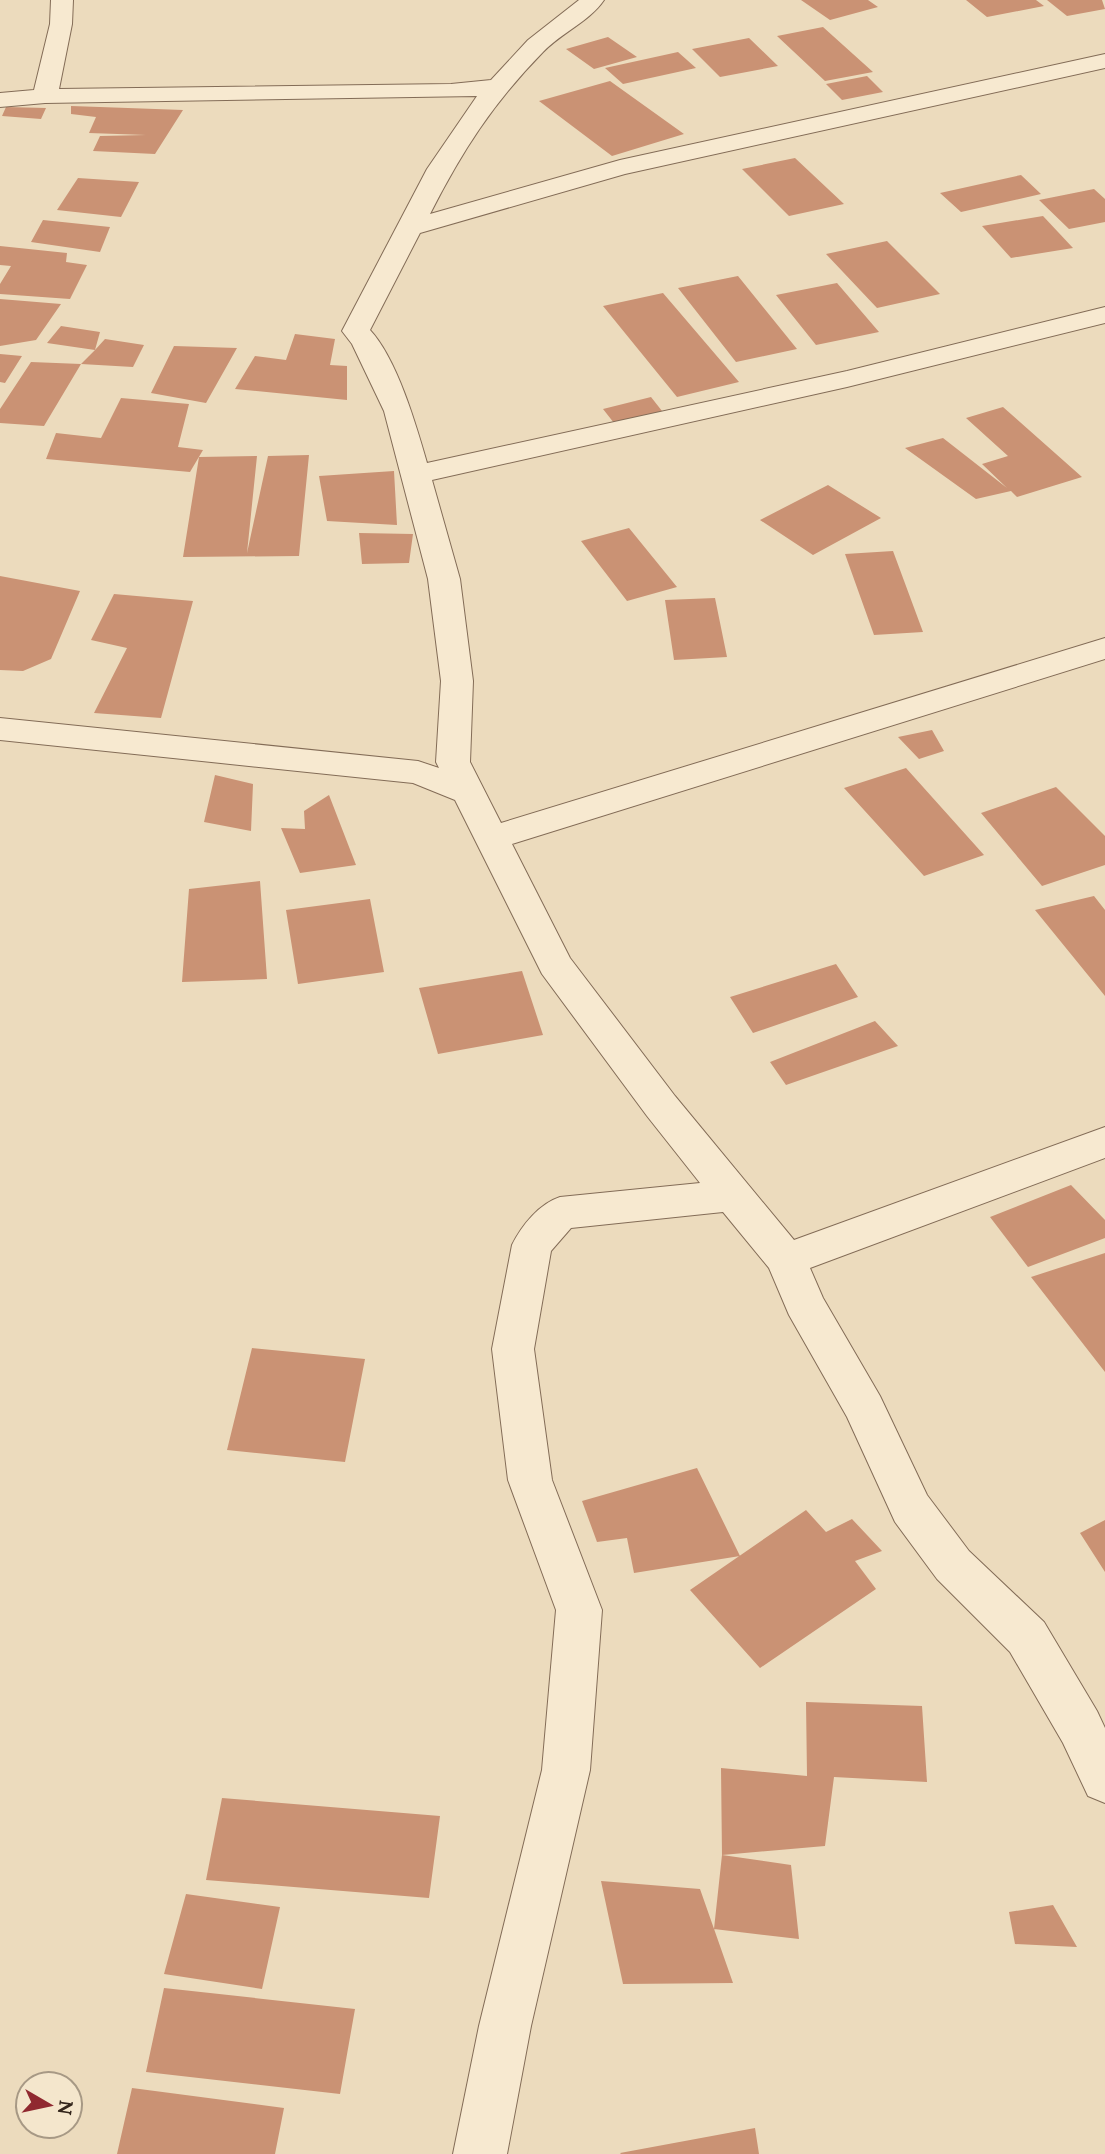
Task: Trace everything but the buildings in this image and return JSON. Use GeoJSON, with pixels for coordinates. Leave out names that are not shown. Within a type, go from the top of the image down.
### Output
{"type":"FeatureCollection","features":[{"type":"Feature","properties":{"kind":"street"},"geometry":{"type":"LineString","coordinates":[[45,96],[61,24],[62,0]]}},
{"type":"Feature","properties":{"kind":"street"},"geometry":{"type":"LineString","coordinates":[[593,0],[477,95],[356,331],[365,341],[398,411],[444,579],[457,681],[453,762],[555,965],[786,1260],[804,1303],[865,1409],[911,1508],[953,1565],[1027,1637],[1080,1727],[1105,1780]]}},
{"type":"Feature","properties":{"kind":"street"},"geometry":{"type":"LineString","coordinates":[[409,228],[620,168],[1105,61]]}},
{"type":"Feature","properties":{"kind":"street"},"geometry":{"type":"LineString","coordinates":[[0,100],[45,96],[477,95]]}},
{"type":"Feature","properties":{"kind":"street"},"geometry":{"type":"LineString","coordinates":[[415,475],[847,379],[1105,315]]}},
{"type":"Feature","properties":{"kind":"street"},"geometry":{"type":"LineString","coordinates":[[491,838],[1105,648]]}},
{"type":"Feature","properties":{"kind":"street"},"geometry":{"type":"LineString","coordinates":[[0,729],[418,772],[467,792]]}},
{"type":"Feature","properties":{"kind":"street"},"geometry":{"type":"LineString","coordinates":[[418,772],[454,754]]}},
{"type":"Feature","properties":{"kind":"street"},"geometry":{"type":"LineString","coordinates":[[786,1260],[1105,1142]]}},
{"type":"Feature","properties":{"kind":"street"},"geometry":{"type":"LineString","coordinates":[[480,2154],[505,2025],[566,1770],[579,1610],[530,1480],[513,1349],[532,1245],[561,1213],[733,1195]]}}]}
